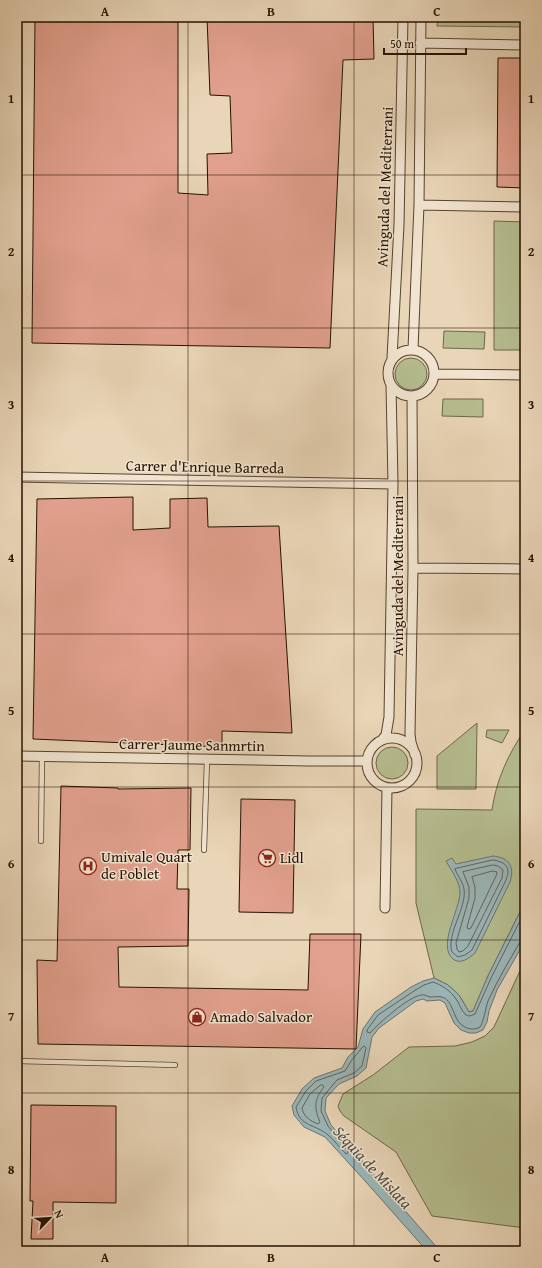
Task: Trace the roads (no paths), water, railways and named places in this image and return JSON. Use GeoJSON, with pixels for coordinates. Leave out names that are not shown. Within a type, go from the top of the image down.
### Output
{"type":"FeatureCollection","features":[{"type":"Feature","properties":{"kind":"street","name":"Avinguda del Mediterrani"},"geometry":{"type":"LineString","coordinates":[[392,358],[399,225],[403,17]]}},
{"type":"Feature","properties":{"kind":"street"},"geometry":{"type":"LineString","coordinates":[[413,350],[419,205],[421,17]]}},
{"type":"Feature","properties":{"kind":"street"},"geometry":{"type":"LineString","coordinates":[[420,43],[525,45]]}},
{"type":"Feature","properties":{"kind":"street"},"geometry":{"type":"LineString","coordinates":[[419,205],[525,207]]}},
{"type":"Feature","properties":{"kind":"street"},"geometry":{"type":"LineString","coordinates":[[404,350],[413,350],[420,351],[431,361],[434,374],[431,385],[427,390],[417,395],[412,396],[399,394],[391,385],[388,378],[387,371],[389,364],[392,358],[404,350]]}},
{"type":"Feature","properties":{"kind":"street"},"geometry":{"type":"LineString","coordinates":[[434,374],[525,375]]}},
{"type":"Feature","properties":{"kind":"street","name":"Avinguda del Mediterrani"},"geometry":{"type":"LineString","coordinates":[[382,740],[386,735],[389,717],[393,484],[391,385]]}},
{"type":"Feature","properties":{"kind":"street","name":"Avinguda del Mediterrani"},"geometry":{"type":"LineString","coordinates":[[412,396],[413,568],[410,734],[415,756]]}},
{"type":"Feature","properties":{"kind":"street","name":"Carrer d'Enrique Barreda"},"geometry":{"type":"LineString","coordinates":[[17,477],[393,484]]}},
{"type":"Feature","properties":{"kind":"street"},"geometry":{"type":"LineString","coordinates":[[413,568],[525,568]]}},
{"type":"Feature","properties":{"kind":"street"},"geometry":{"type":"LineString","coordinates":[[390,738],[398,739],[412,748],[415,756],[417,763],[413,777],[402,786],[395,788],[380,786],[374,782],[367,769],[367,761],[372,748],[382,740],[390,738]]}},
{"type":"Feature","properties":{"kind":"street","name":"Carrer Jaume Sanmrtin"},"geometry":{"type":"LineString","coordinates":[[17,756],[42,755],[207,760],[367,761]]}},
{"type":"Feature","properties":{"kind":"street"},"geometry":{"type":"LineString","coordinates":[[385,908],[387,788]]}},
{"type":"Feature","properties":{"kind":"lane"},"geometry":{"type":"LineString","coordinates":[[41,841],[42,755]]}},
{"type":"Feature","properties":{"kind":"lane"},"geometry":{"type":"LineString","coordinates":[[204,850],[207,760]]}},
{"type":"Feature","properties":{"kind":"lane"},"geometry":{"type":"LineString","coordinates":[[17,1061],[175,1065]]}},
{"type":"Feature","properties":{"kind":"water"},"geometry":{"type":"Polygon","coordinates":[[[493,856],[507,861],[511,867],[512,871],[510,882],[475,953],[465,960],[456,961],[449,953],[447,946],[450,927],[459,900],[460,888],[446,861],[452,858],[456,864],[493,856]]]}},
{"type":"Feature","properties":{"kind":"water"},"geometry":{"type":"Polygon","coordinates":[[[525,898],[525,941],[497,990],[483,1030],[476,1033],[469,1033],[461,1030],[454,1023],[445,1003],[440,1000],[427,1001],[423,999],[416,1001],[379,1028],[372,1037],[366,1068],[357,1076],[339,1084],[326,1098],[325,1111],[331,1125],[440,1251],[427,1251],[325,1137],[304,1127],[294,1115],[292,1106],[302,1089],[314,1078],[342,1068],[348,1057],[358,1047],[363,1029],[375,1012],[411,987],[423,981],[434,978],[448,985],[459,995],[469,1012],[473,1011],[488,976],[522,908],[525,898]]]}},
{"type":"Feature","properties":{"kind":"place","name":"Lidl"},"geometry":{"type":"Point","coordinates":[267,858]}},
{"type":"Feature","properties":{"kind":"place","name":"Umivale Quart de Poblet"},"geometry":{"type":"Point","coordinates":[88,866]}},
{"type":"Feature","properties":{"kind":"place","name":"Amado Salvador"},"geometry":{"type":"Point","coordinates":[197,1017]}},
{"type":"Feature","properties":{"kind":"water label","name":"Séquia de Mislata"},"geometry":{"type":"Point","coordinates":[373,1167]}}]}
